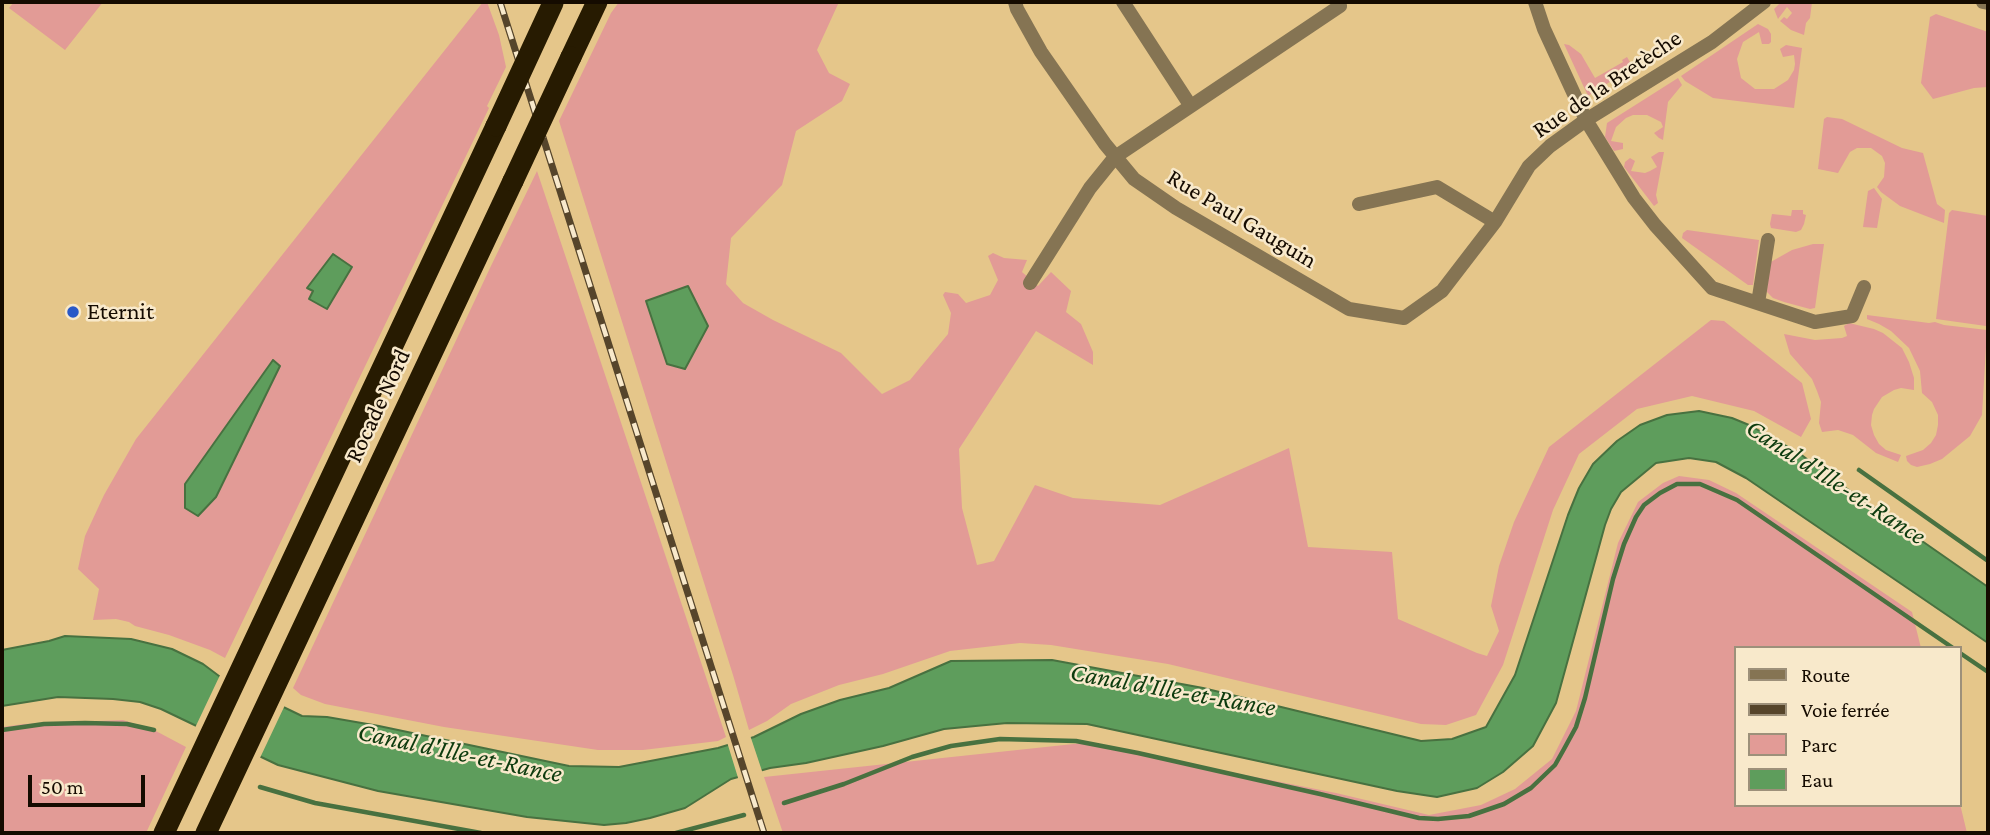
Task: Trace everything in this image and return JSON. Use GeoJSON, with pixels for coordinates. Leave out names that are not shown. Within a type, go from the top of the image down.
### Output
{"type":"FeatureCollection","features":[{"type":"Feature","properties":{"kind":"highway","name":"Rocade Nord"},"geometry":{"type":"LineString","coordinates":[[164,833],[554,2]]}},
{"type":"Feature","properties":{"kind":"highway","name":"Rocade Nord"},"geometry":{"type":"LineString","coordinates":[[206,833],[597,2]]}},
{"type":"Feature","properties":{"kind":"street","name":"Rue Paul Gauguin"},"geometry":{"type":"LineString","coordinates":[[1015,2],[1041,52],[1133,179],[1176,208],[1349,309],[1404,318],[1442,292],[1495,222]]}},
{"type":"Feature","properties":{"kind":"street"},"geometry":{"type":"LineString","coordinates":[[1123,2],[1190,105]]}},
{"type":"Feature","properties":{"kind":"street"},"geometry":{"type":"LineString","coordinates":[[1030,283],[1090,188],[1115,157],[1340,6],[1339,2]]}},
{"type":"Feature","properties":{"kind":"street"},"geometry":{"type":"LineString","coordinates":[[1535,2],[1544,29],[1586,120],[1634,198],[1713,288],[1815,322],[1852,316],[1864,287]]}},
{"type":"Feature","properties":{"kind":"street","name":"Rue de la Bretèche"},"geometry":{"type":"LineString","coordinates":[[1495,222],[1530,166],[1550,146],[1586,120],[1712,42],[1764,2]]}},
{"type":"Feature","properties":{"kind":"street"},"geometry":{"type":"LineString","coordinates":[[1359,204],[1437,187],[1495,222]]}},
{"type":"Feature","properties":{"kind":"street"},"geometry":{"type":"LineString","coordinates":[[1758,303],[1768,240]]}},
{"type":"Feature","properties":{"kind":"green space"},"geometry":{"type":"Polygon","coordinates":[[[14,2],[103,2],[65,50],[9,8],[14,2]]]}},
{"type":"Feature","properties":{"kind":"green space"},"geometry":{"type":"Polygon","coordinates":[[[483,2],[487,2],[499,35],[506,67],[487,106],[489,108],[225,658],[210,650],[129,622],[116,619],[93,620],[99,589],[78,569],[85,536],[104,495],[136,439],[483,2]],[[273,361],[185,485],[216,497],[280,366],[273,361]]]}},
{"type":"Feature","properties":{"kind":"green space"},"geometry":{"type":"Polygon","coordinates":[[[619,2],[839,2],[817,50],[829,73],[850,84],[842,101],[796,131],[782,185],[731,238],[726,284],[743,303],[841,353],[882,394],[910,380],[948,334],[951,313],[943,295],[945,292],[958,294],[966,303],[990,295],[998,280],[988,256],[993,253],[1004,258],[1027,260],[1022,272],[1038,286],[1051,272],[1071,291],[1066,312],[1081,324],[1093,352],[1093,365],[1036,331],[959,449],[962,508],[977,565],[994,561],[1035,485],[1073,498],[1160,505],[1289,448],[1308,547],[1392,552],[1398,619],[1487,656],[1499,631],[1491,606],[1499,566],[1514,522],[1549,447],[1711,320],[1724,321],[1802,383],[1811,419],[1801,437],[1754,411],[1692,396],[1637,409],[1579,454],[1553,510],[1503,665],[1476,715],[1446,725],[1421,724],[1168,664],[1051,645],[1020,643],[950,651],[883,674],[839,685],[791,704],[749,730],[559,121],[611,13],[619,2]],[[647,301],[667,364],[697,346],[708,326],[647,301]]]}},
{"type":"Feature","properties":{"kind":"green space"},"geometry":{"type":"Polygon","coordinates":[[[1781,2],[1812,2],[1804,35],[1791,30],[1780,21],[1784,17],[1787,19],[1792,13],[1787,7],[1778,19],[1774,9],[1781,2]]]}},
{"type":"Feature","properties":{"kind":"green space"},"geometry":{"type":"Polygon","coordinates":[[[1936,14],[1988,32],[1988,87],[1933,99],[1921,83],[1930,17],[1936,14]]]}},
{"type":"Feature","properties":{"kind":"green space"},"geometry":{"type":"Polygon","coordinates":[[[1758,24],[1768,29],[1771,42],[1762,44],[1759,32],[1743,42],[1737,59],[1741,78],[1755,89],[1774,89],[1788,80],[1795,64],[1794,55],[1783,57],[1780,49],[1786,45],[1802,48],[1794,108],[1713,98],[1681,76],[1758,24]]]}},
{"type":"Feature","properties":{"kind":"green space"},"geometry":{"type":"Polygon","coordinates":[[[1564,44],[1581,54],[1595,78],[1627,57],[1633,67],[1588,96],[1564,44]]]}},
{"type":"Feature","properties":{"kind":"green space"},"geometry":{"type":"Polygon","coordinates":[[[1678,78],[1682,85],[1668,102],[1663,140],[1654,133],[1663,127],[1661,122],[1647,115],[1633,115],[1616,127],[1611,141],[1623,143],[1623,149],[1614,151],[1605,137],[1607,123],[1678,78]]]}},
{"type":"Feature","properties":{"kind":"green space"},"geometry":{"type":"Polygon","coordinates":[[[1824,119],[1842,119],[1902,148],[1923,153],[1937,204],[1945,210],[1944,223],[1900,206],[1881,192],[1877,187],[1884,177],[1885,163],[1882,156],[1871,148],[1857,148],[1850,152],[1838,173],[1818,169],[1824,119]]]}},
{"type":"Feature","properties":{"kind":"green space"},"geometry":{"type":"Polygon","coordinates":[[[1664,152],[1656,195],[1658,203],[1654,206],[1624,167],[1630,158],[1635,161],[1631,171],[1650,171],[1657,167],[1651,157],[1664,152]]]}},
{"type":"Feature","properties":{"kind":"green space"},"geometry":{"type":"Polygon","coordinates":[[[537,171],[726,737],[718,741],[643,750],[598,750],[444,727],[325,704],[301,695],[293,688],[537,171]]]}},
{"type":"Feature","properties":{"kind":"green space"},"geometry":{"type":"Polygon","coordinates":[[[1874,188],[1882,199],[1877,228],[1863,227],[1868,191],[1874,188]]]}},
{"type":"Feature","properties":{"kind":"green space"},"geometry":{"type":"Polygon","coordinates":[[[1792,210],[1803,210],[1806,215],[1801,230],[1796,232],[1771,228],[1772,214],[1791,216],[1792,210]]]}},
{"type":"Feature","properties":{"kind":"green space"},"geometry":{"type":"Polygon","coordinates":[[[1952,210],[1988,216],[1986,326],[1936,319],[1949,213],[1952,210]]]}},
{"type":"Feature","properties":{"kind":"green space"},"geometry":{"type":"Polygon","coordinates":[[[1687,230],[1759,240],[1753,285],[1748,285],[1682,238],[1687,230]]]}},
{"type":"Feature","properties":{"kind":"green space"},"geometry":{"type":"Polygon","coordinates":[[[1824,244],[1815,308],[1810,309],[1773,298],[1767,292],[1769,263],[1792,250],[1824,244]]]}},
{"type":"Feature","properties":{"kind":"green space"},"geometry":{"type":"Polygon","coordinates":[[[1867,315],[1987,330],[1982,415],[1970,436],[1942,459],[1917,467],[1907,461],[1906,456],[1923,450],[1931,443],[1936,435],[1938,415],[1932,402],[1922,393],[1920,371],[1909,348],[1891,331],[1867,319],[1867,315]]]}},
{"type":"Feature","properties":{"kind":"green space"},"geometry":{"type":"Polygon","coordinates":[[[1849,323],[1883,333],[1902,348],[1909,362],[1914,378],[1914,390],[1901,388],[1882,397],[1872,415],[1874,435],[1886,450],[1901,455],[1898,462],[1876,453],[1853,435],[1838,430],[1822,432],[1819,423],[1821,402],[1817,391],[1812,379],[1790,354],[1784,334],[1815,340],[1842,338],[1847,336],[1844,326],[1849,323]]]}},
{"type":"Feature","properties":{"kind":"green space"},"geometry":{"type":"Polygon","coordinates":[[[1679,476],[1709,480],[1736,493],[1912,612],[1920,646],[1734,646],[1734,807],[1961,807],[1967,833],[783,833],[764,777],[1083,743],[1336,793],[1429,815],[1481,805],[1515,789],[1552,759],[1576,711],[1618,543],[1638,502],[1663,483],[1679,476]]]}},
{"type":"Feature","properties":{"kind":"green space"},"geometry":{"type":"Polygon","coordinates":[[[123,720],[154,730],[186,747],[146,833],[2,833],[2,727],[123,720]]]}},
{"type":"Feature","properties":{"kind":"water"},"geometry":{"type":"Polygon","coordinates":[[[333,254],[352,267],[327,309],[309,299],[313,291],[307,288],[333,254]]]}},
{"type":"Feature","properties":{"kind":"water"},"geometry":{"type":"Polygon","coordinates":[[[688,286],[708,326],[685,369],[667,364],[646,301],[688,286]]]}},
{"type":"Feature","properties":{"kind":"water"},"geometry":{"type":"Polygon","coordinates":[[[273,360],[280,366],[216,497],[198,516],[185,508],[185,484],[273,360]]]}},
{"type":"Feature","properties":{"kind":"water","name":"Canal d'Ille-et-Rance"},"geometry":{"type":"Polygon","coordinates":[[[1699,411],[1732,418],[1749,425],[1799,453],[1988,587],[1988,643],[1746,478],[1716,462],[1689,458],[1656,463],[1621,492],[1611,509],[1556,703],[1533,746],[1503,772],[1477,788],[1437,797],[1397,791],[1087,724],[1007,723],[944,729],[883,746],[770,768],[731,779],[685,808],[650,818],[604,825],[527,817],[378,791],[278,765],[161,709],[140,702],[58,697],[2,706],[2,650],[65,636],[131,639],[172,649],[203,664],[219,676],[302,716],[327,717],[379,726],[569,766],[619,767],[718,748],[754,737],[801,714],[840,700],[889,688],[951,661],[1052,660],[1203,688],[1421,741],[1452,739],[1486,727],[1515,675],[1568,515],[1593,464],[1617,441],[1640,425],[1667,415],[1699,411]]]}},
{"type":"Feature","properties":{"kind":"pier"},"geometry":{"type":"Polygon","coordinates":[[[221,673],[285,705],[259,760],[194,730],[221,673]]]}},
{"type":"Feature","properties":{"kind":"pier"},"geometry":{"type":"Polygon","coordinates":[[[750,735],[763,774],[739,781],[727,742],[750,735]]]}},
{"type":"Feature","properties":{"kind":"waterway","name":"Canal d'Ille-et-Rance"},"geometry":{"type":"LineString","coordinates":[[1859,470],[1988,561]]}},
{"type":"Feature","properties":{"kind":"waterway"},"geometry":{"type":"LineString","coordinates":[[784,803],[844,784],[912,757],[951,746],[1000,739],[1076,741],[1419,818],[1469,816],[1504,804],[1531,788],[1555,765],[1576,727],[1624,544],[1644,505],[1677,484],[1700,484],[1737,500],[1950,646]]}},
{"type":"Feature","properties":{"kind":"waterway"},"geometry":{"type":"LineString","coordinates":[[1962,654],[1988,672]]}},
{"type":"Feature","properties":{"kind":"waterway"},"geometry":{"type":"LineString","coordinates":[[2,730],[44,724],[85,723],[127,724],[154,730]]}},
{"type":"Feature","properties":{"kind":"waterway"},"geometry":{"type":"LineString","coordinates":[[260,787],[315,803],[481,833]]}},
{"type":"Feature","properties":{"kind":"waterway"},"geometry":{"type":"LineString","coordinates":[[676,833],[744,815]]}},
{"type":"Feature","properties":{"kind":"railway"},"geometry":{"type":"LineString","coordinates":[[500,2],[764,833]]}},
{"type":"Feature","properties":{"kind":"place","name":"Eternit"},"geometry":{"type":"Point","coordinates":[73,312]}}]}
